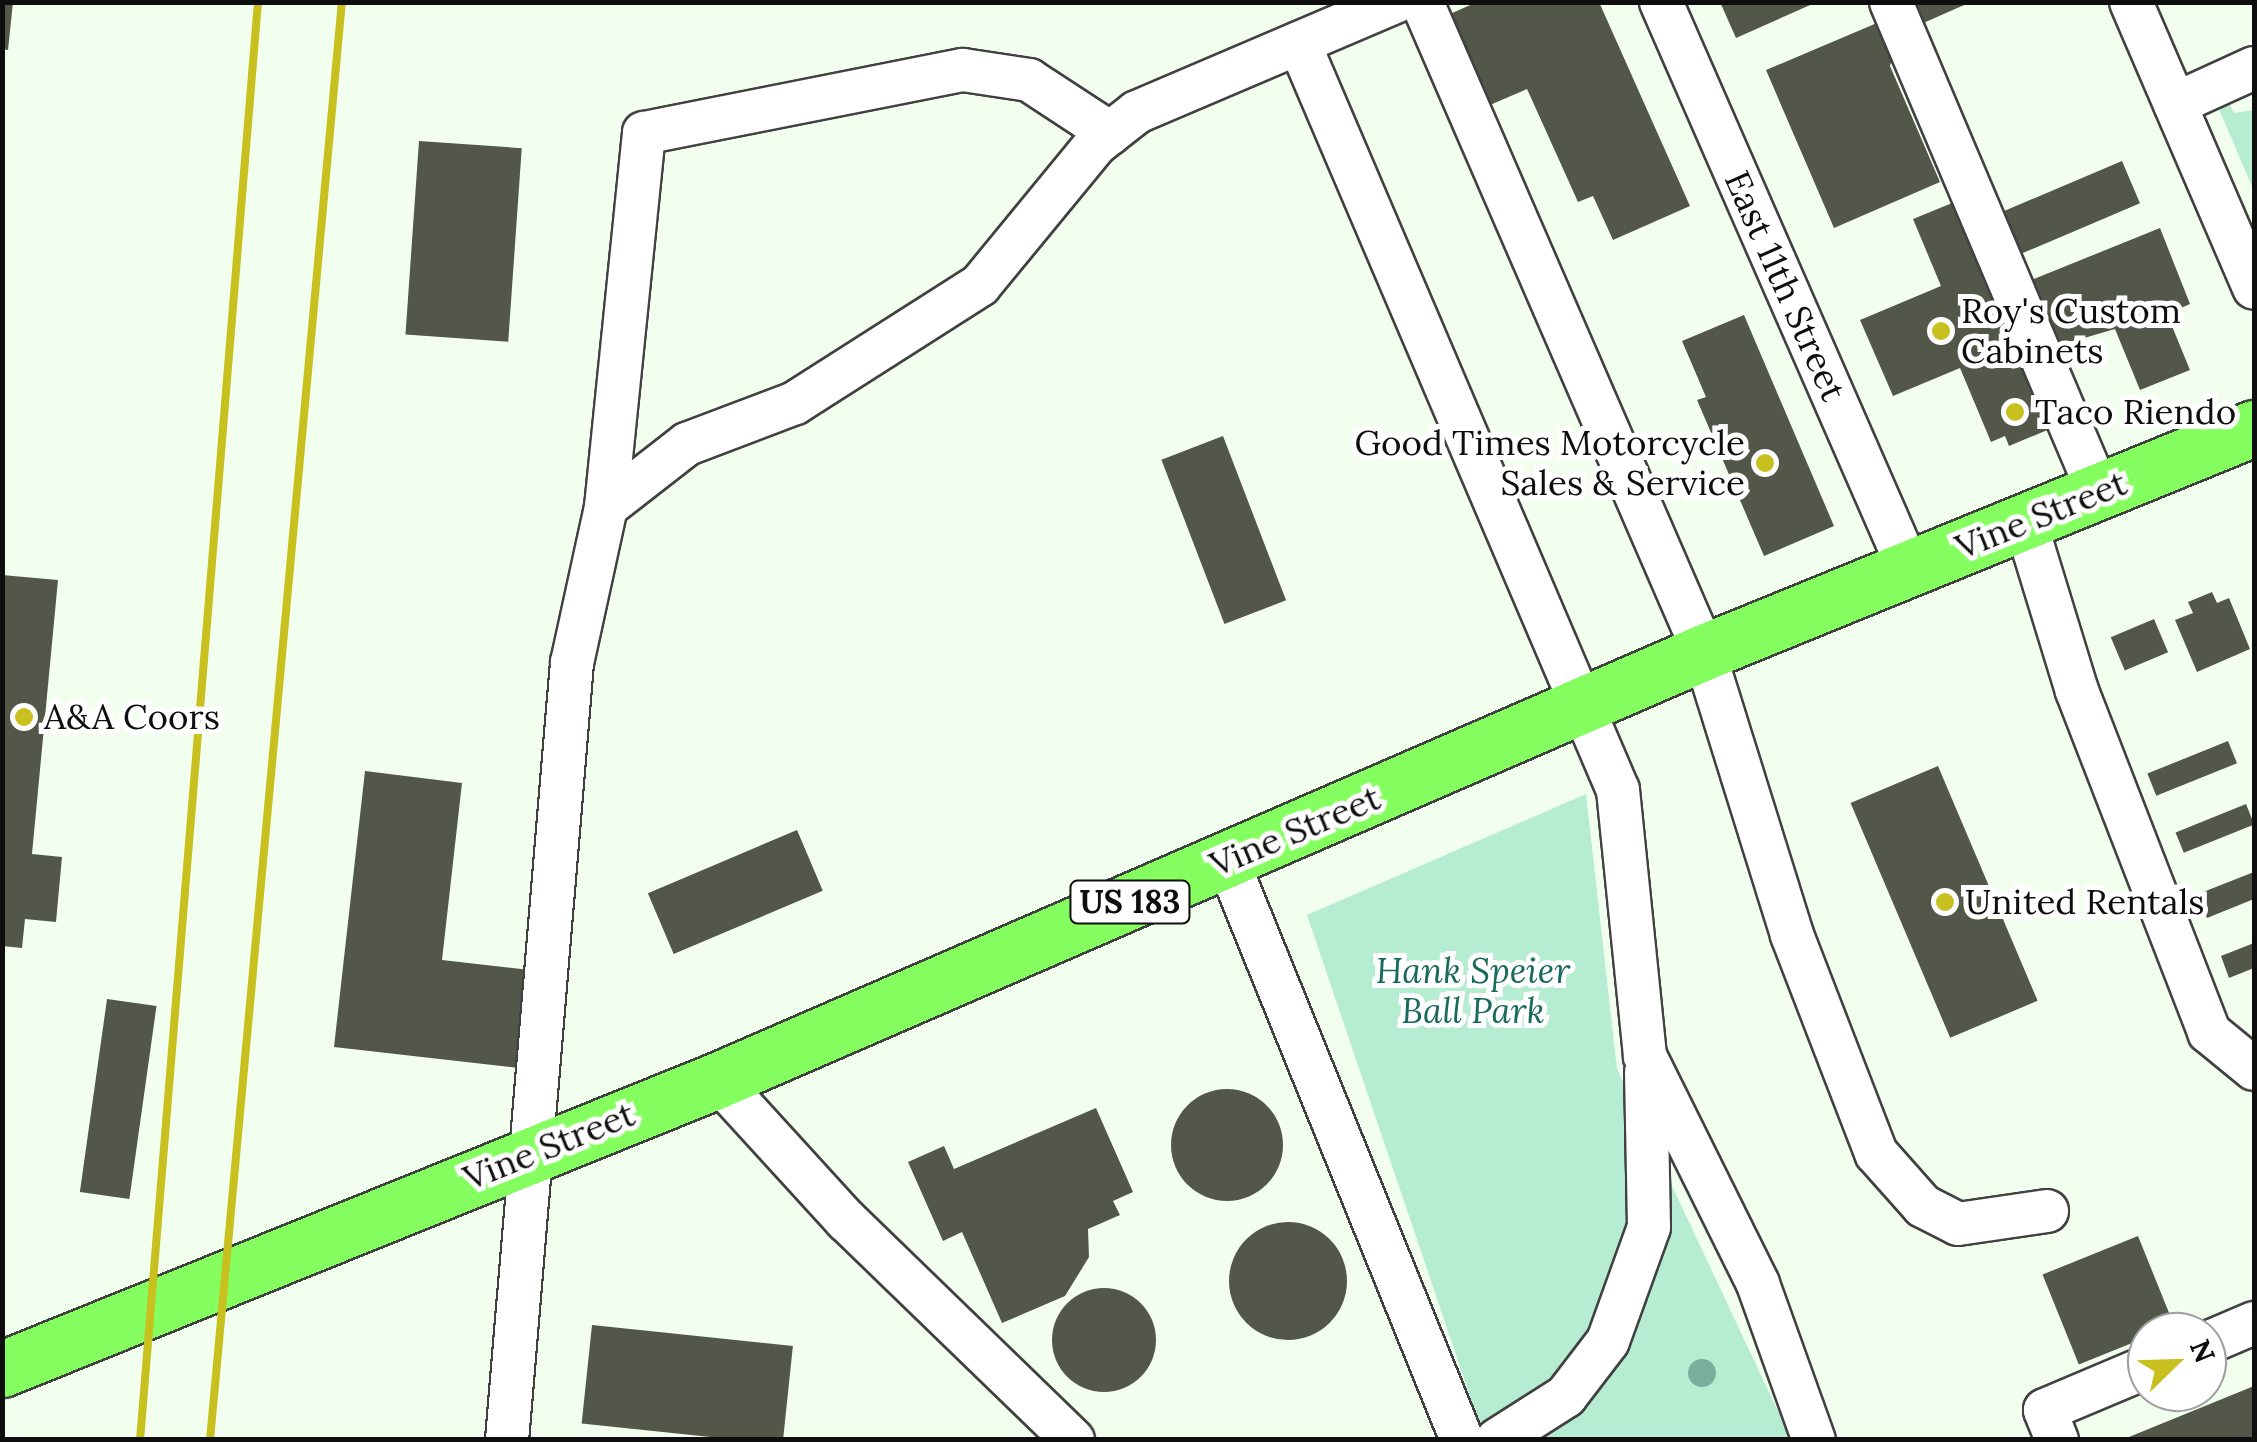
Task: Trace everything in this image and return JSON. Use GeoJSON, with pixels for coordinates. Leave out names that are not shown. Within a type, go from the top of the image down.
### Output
{"type":"FeatureCollection","features":[{"type":"Feature","properties":{"kind":"main road","name":"Vine Street"},"geometry":{"type":"LineString","coordinates":[[2,1369],[530,1152],[718,1080],[1704,652],[2254,428]]}},
{"type":"Feature","properties":{"kind":"street"},"geometry":{"type":"LineString","coordinates":[[606,508],[687,444],[794,403],[980,286],[1110,133],[1137,112],[1395,2]]}},
{"type":"Feature","properties":{"kind":"street"},"geometry":{"type":"LineString","coordinates":[[1422,2],[1704,652],[1763,850],[1876,1153],[1923,1206],[1958,1224],[2046,1211]]}},
{"type":"Feature","properties":{"kind":"street","name":"East 11th Street"},"geometry":{"type":"LineString","coordinates":[[1661,2],[1909,569]]}},
{"type":"Feature","properties":{"kind":"street"},"geometry":{"type":"LineString","coordinates":[[1891,2],[2098,492]]}},
{"type":"Feature","properties":{"kind":"street"},"geometry":{"type":"LineString","coordinates":[[2131,2],[2254,288]]}},
{"type":"Feature","properties":{"kind":"street"},"geometry":{"type":"LineString","coordinates":[[1299,43],[1618,790],[1646,1056],[1649,1227],[1608,1340],[1566,1396],[1496,1440]]}},
{"type":"Feature","properties":{"kind":"street"},"geometry":{"type":"LineString","coordinates":[[2175,104],[2254,68]]}},
{"type":"Feature","properties":{"kind":"street"},"geometry":{"type":"LineString","coordinates":[[507,1440],[572,664],[606,508],[644,133],[963,70],[1028,80],[1110,133]]}},
{"type":"Feature","properties":{"kind":"street"},"geometry":{"type":"LineString","coordinates":[[2025,521],[2077,691],[2209,1032],[2254,1068]]}},
{"type":"Feature","properties":{"kind":"street"},"geometry":{"type":"LineString","coordinates":[[1227,860],[1462,1440]]}},
{"type":"Feature","properties":{"kind":"street"},"geometry":{"type":"LineString","coordinates":[[1646,1056],[1758,1284],[1814,1440]]}},
{"type":"Feature","properties":{"kind":"street"},"geometry":{"type":"LineString","coordinates":[[718,1080],[846,1220],[1073,1440]]}},
{"type":"Feature","properties":{"kind":"street"},"geometry":{"type":"LineString","coordinates":[[2227,1334],[2254,1323]]}},
{"type":"Feature","properties":{"kind":"street"},"geometry":{"type":"LineString","coordinates":[[2056,1440],[2045,1410],[2127,1376]]}},
{"type":"Feature","properties":{"kind":"green space"},"geometry":{"type":"Polygon","coordinates":[[[2224,93],[2234,113],[2254,110],[2254,191],[2216,102],[2224,93]]]}},
{"type":"Feature","properties":{"kind":"green space","name":"Hank Speier Ball Park"},"geometry":{"type":"Polygon","coordinates":[[[1586,794],[1617,1069],[1791,1439],[1470,1439],[1471,1399],[1307,915],[1586,794]]]}},
{"type":"Feature","properties":{"kind":"building"},"geometry":{"type":"Polygon","coordinates":[[[2,2],[13,2],[8,50],[2,49],[2,2]]]}},
{"type":"Feature","properties":{"kind":"building"},"geometry":{"type":"Polygon","coordinates":[[[1477,2],[1599,2],[1690,206],[1613,240],[1593,196],[1578,202],[1527,89],[1490,105],[1450,14],[1477,2]]]}},
{"type":"Feature","properties":{"kind":"building"},"geometry":{"type":"Polygon","coordinates":[[[1720,2],[1817,2],[1736,38],[1720,2]]]}},
{"type":"Feature","properties":{"kind":"building"},"geometry":{"type":"Polygon","coordinates":[[[1912,2],[1971,2],[1921,24],[1912,2]]]}},
{"type":"Feature","properties":{"kind":"building"},"geometry":{"type":"Polygon","coordinates":[[[1884,20],[1896,47],[1890,66],[1940,182],[1834,228],[1766,70],[1884,20]]]}},
{"type":"Feature","properties":{"kind":"building"},"geometry":{"type":"Polygon","coordinates":[[[419,141],[522,148],[508,342],[405,335],[419,141]]]}},
{"type":"Feature","properties":{"kind":"building"},"geometry":{"type":"Polygon","coordinates":[[[2122,161],[2140,203],[2022,253],[2004,211],[2122,161]]]}},
{"type":"Feature","properties":{"kind":"building"},"geometry":{"type":"Polygon","coordinates":[[[1962,199],[2057,426],[2009,446],[2005,436],[1991,442],[1960,368],[1893,396],[1860,320],[1941,286],[1913,219],[1962,199]]]}},
{"type":"Feature","properties":{"kind":"building"},"geometry":{"type":"Polygon","coordinates":[[[2160,228],[2190,304],[2167,314],[2190,370],[2140,390],[2115,329],[2060,345],[2050,320],[2040,324],[2024,283],[2160,228]]]}},
{"type":"Feature","properties":{"kind":"building","name":"Good Times Motorcycle Sales & Service"},"geometry":{"type":"Polygon","coordinates":[[[1744,315],[1834,526],[1764,556],[1697,400],[1706,397],[1682,341],[1744,315]]]}},
{"type":"Feature","properties":{"kind":"building"},"geometry":{"type":"Polygon","coordinates":[[[1223,436],[1286,600],[1224,624],[1161,460],[1223,436]]]}},
{"type":"Feature","properties":{"kind":"building","name":"A&A Coors"},"geometry":{"type":"Polygon","coordinates":[[[2,575],[58,580],[32,854],[62,857],[56,922],[25,919],[22,948],[2,946],[2,575]]]}},
{"type":"Feature","properties":{"kind":"building"},"geometry":{"type":"Polygon","coordinates":[[[2212,592],[2217,603],[2229,598],[2250,649],[2197,672],[2175,620],[2193,613],[2188,602],[2212,592]]]}},
{"type":"Feature","properties":{"kind":"building"},"geometry":{"type":"Polygon","coordinates":[[[2154,619],[2168,652],[2125,671],[2111,637],[2154,619]]]}},
{"type":"Feature","properties":{"kind":"building"},"geometry":{"type":"Polygon","coordinates":[[[2228,741],[2237,763],[2156,796],[2147,774],[2228,741]]]}},
{"type":"Feature","properties":{"kind":"building","name":"United Rentals"},"geometry":{"type":"Polygon","coordinates":[[[1938,766],[2038,1001],[1950,1038],[1851,803],[1938,766]]]}},
{"type":"Feature","properties":{"kind":"building"},"geometry":{"type":"Polygon","coordinates":[[[365,771],[462,783],[442,960],[530,970],[519,1068],[334,1047],[365,771]]]}},
{"type":"Feature","properties":{"kind":"building"},"geometry":{"type":"Polygon","coordinates":[[[2246,804],[2254,824],[2184,853],[2176,832],[2246,804]]]}},
{"type":"Feature","properties":{"kind":"building"},"geometry":{"type":"Polygon","coordinates":[[[797,830],[823,891],[674,954],[648,893],[797,830]]]}},
{"type":"Feature","properties":{"kind":"building"},"geometry":{"type":"Polygon","coordinates":[[[2254,872],[2254,899],[2207,918],[2198,894],[2254,872]]]}},
{"type":"Feature","properties":{"kind":"building"},"geometry":{"type":"Polygon","coordinates":[[[2254,943],[2254,968],[2229,978],[2221,956],[2254,943]]]}},
{"type":"Feature","properties":{"kind":"building"},"geometry":{"type":"Polygon","coordinates":[[[107,999],[157,1006],[129,1199],[80,1192],[107,999]]]}},
{"type":"Feature","properties":{"kind":"building"},"geometry":{"type":"Polygon","coordinates":[[[1227,1089],[1248,1093],[1267,1105],[1279,1124],[1283,1145],[1279,1166],[1267,1185],[1248,1197],[1227,1201],[1206,1197],[1187,1185],[1175,1166],[1171,1145],[1175,1124],[1187,1105],[1206,1093],[1227,1089]]]}},
{"type":"Feature","properties":{"kind":"building"},"geometry":{"type":"Polygon","coordinates":[[[1096,1108],[1133,1192],[1113,1201],[1120,1215],[1088,1229],[1089,1257],[1065,1296],[1002,1323],[962,1232],[943,1241],[908,1162],[944,1146],[954,1169],[1096,1108]]]}},
{"type":"Feature","properties":{"kind":"building"},"geometry":{"type":"Polygon","coordinates":[[[1288,1222],[1311,1227],[1330,1239],[1342,1258],[1347,1281],[1342,1304],[1330,1323],[1311,1335],[1288,1340],[1265,1335],[1246,1323],[1234,1304],[1229,1281],[1234,1258],[1246,1239],[1265,1227],[1288,1222]]]}},
{"type":"Feature","properties":{"kind":"building"},"geometry":{"type":"Polygon","coordinates":[[[2138,1236],[2169,1312],[2127,1312],[2127,1345],[2079,1365],[2043,1275],[2138,1236]]]}},
{"type":"Feature","properties":{"kind":"building"},"geometry":{"type":"Polygon","coordinates":[[[1104,1288],[1124,1292],[1141,1303],[1152,1320],[1156,1340],[1152,1360],[1141,1377],[1124,1388],[1104,1392],[1084,1388],[1067,1377],[1056,1360],[1052,1340],[1056,1320],[1067,1303],[1084,1292],[1104,1288]]]}},
{"type":"Feature","properties":{"kind":"building"},"geometry":{"type":"Polygon","coordinates":[[[592,1325],[793,1346],[783,1440],[739,1440],[582,1423],[592,1325]]]}},
{"type":"Feature","properties":{"kind":"building"},"geometry":{"type":"Polygon","coordinates":[[[2254,1386],[2254,1440],[2124,1440],[2190,1412],[2227,1412],[2227,1397],[2254,1386]]]}},
{"type":"Feature","properties":{"kind":"railway"},"geometry":{"type":"LineString","coordinates":[[140,1440],[258,2]]}},
{"type":"Feature","properties":{"kind":"railway"},"geometry":{"type":"LineString","coordinates":[[210,1440],[342,2]]}},
{"type":"Feature","properties":{"kind":"place","name":"Roy's Custom Cabinets"},"geometry":{"type":"Point","coordinates":[1941,331]}},
{"type":"Feature","properties":{"kind":"place","name":"Taco Riendo"},"geometry":{"type":"Point","coordinates":[2015,412]}},
{"type":"Feature","properties":{"kind":"place","name":"Good Times Motorcycle Sales & Service"},"geometry":{"type":"Point","coordinates":[1765,463]}},
{"type":"Feature","properties":{"kind":"place","name":"A&A Coors"},"geometry":{"type":"Point","coordinates":[24,717]}},
{"type":"Feature","properties":{"kind":"place","name":"United Rentals"},"geometry":{"type":"Point","coordinates":[1945,902]}}]}
